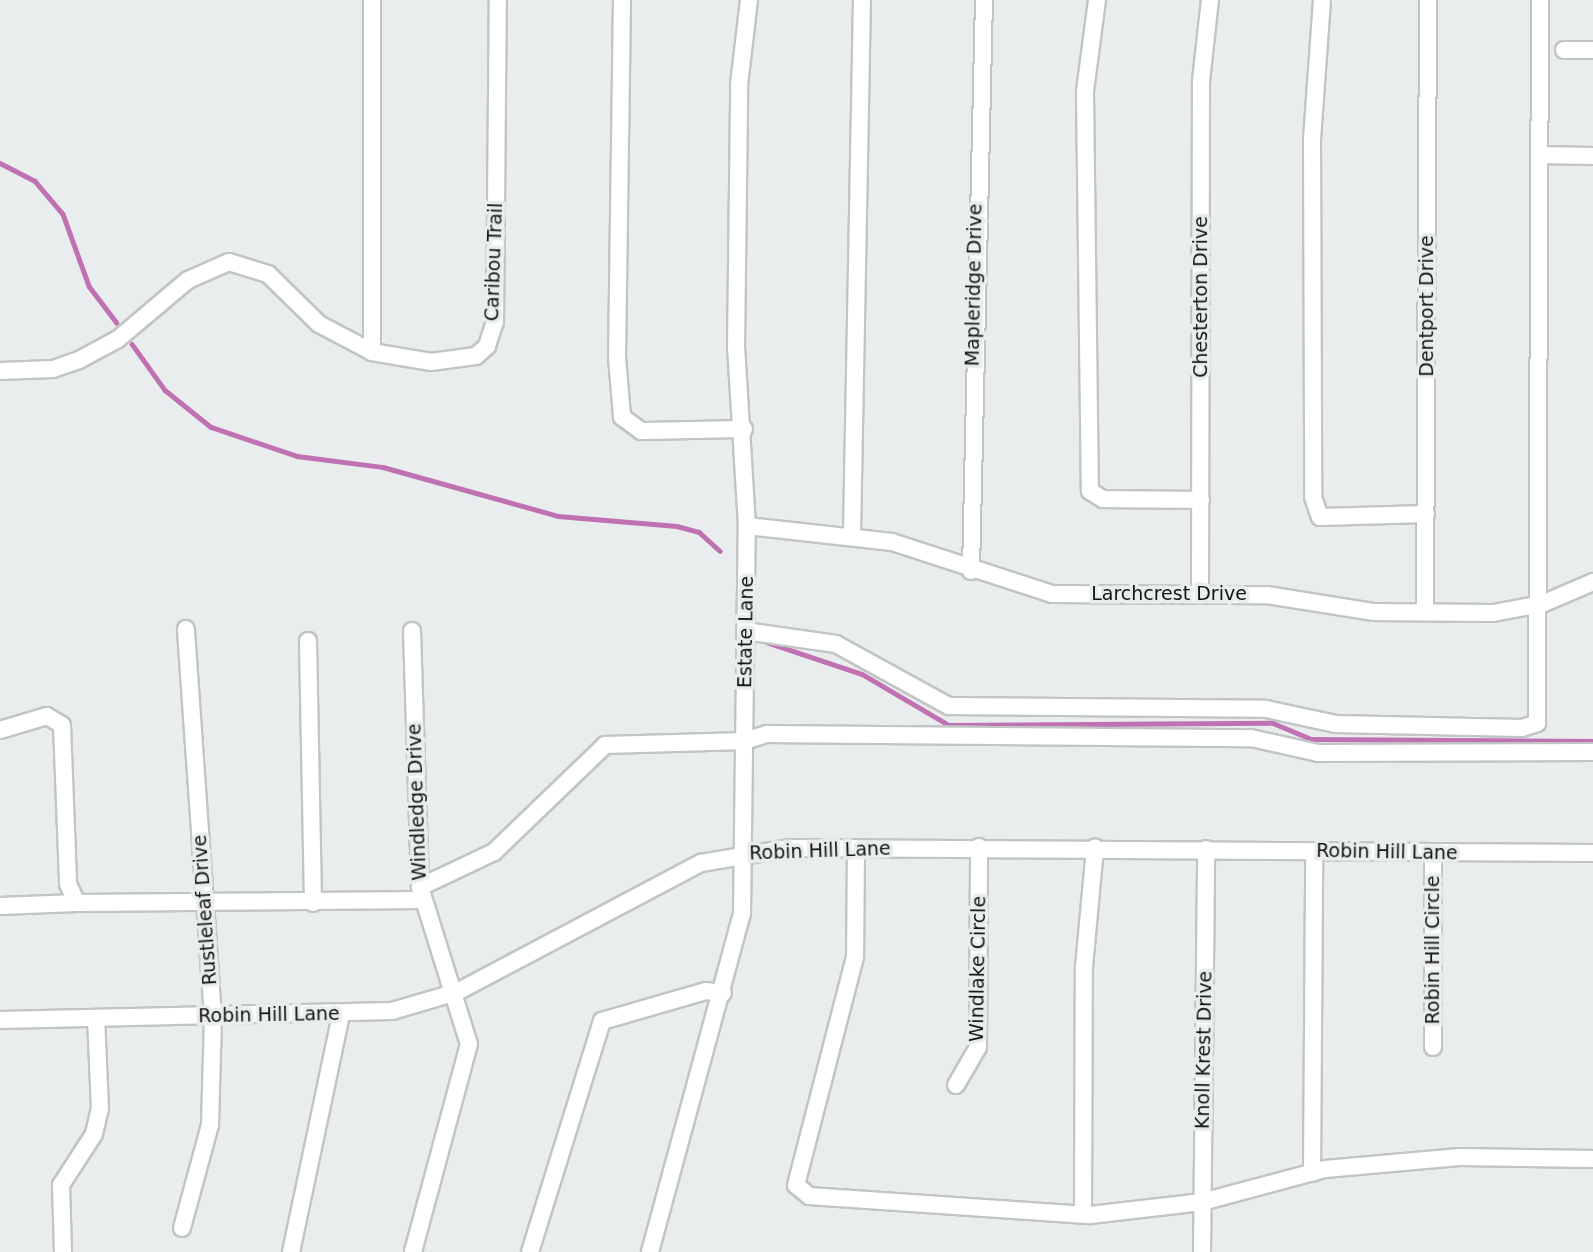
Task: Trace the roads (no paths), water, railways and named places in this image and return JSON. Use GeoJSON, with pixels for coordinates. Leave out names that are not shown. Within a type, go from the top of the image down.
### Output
{"type":"FeatureCollection","features":[{"type":"Feature","properties":{"kind":"street"},"geometry":{"type":"LineString","coordinates":[[372,0],[372,352]]}},
{"type":"Feature","properties":{"kind":"street","name":"Caribou Trail"},"geometry":{"type":"LineString","coordinates":[[0,371],[53,369],[79,360],[118,339],[188,280],[229,262],[268,274],[319,324],[372,352],[463,361],[487,346],[495,322],[498,0]]}},
{"type":"Feature","properties":{"kind":"street"},"geometry":{"type":"LineString","coordinates":[[622,0],[617,357],[622,417],[640,431],[744,429]]}},
{"type":"Feature","properties":{"kind":"street","name":"Estate Lane"},"geometry":{"type":"LineString","coordinates":[[650,1252],[737,946],[746,853],[747,526],[744,429],[736,348],[738,85],[749,0]]}},
{"type":"Feature","properties":{"kind":"street"},"geometry":{"type":"LineString","coordinates":[[852,534],[862,0]]}},
{"type":"Feature","properties":{"kind":"street","name":"Mapleridge Drive"},"geometry":{"type":"LineString","coordinates":[[971,571],[984,0]]}},
{"type":"Feature","properties":{"kind":"street"},"geometry":{"type":"LineString","coordinates":[[1097,0],[1085,91],[1090,491],[1103,499],[1201,500]]}},
{"type":"Feature","properties":{"kind":"street","name":"Chesterton Drive"},"geometry":{"type":"LineString","coordinates":[[1200,595],[1201,81],[1210,0]]}},
{"type":"Feature","properties":{"kind":"street"},"geometry":{"type":"LineString","coordinates":[[1322,0],[1312,139],[1312,497],[1320,517],[1426,514]]}},
{"type":"Feature","properties":{"kind":"street","name":"Dentport Drive"},"geometry":{"type":"LineString","coordinates":[[1425,612],[1428,0]]}},
{"type":"Feature","properties":{"kind":"street"},"geometry":{"type":"LineString","coordinates":[[745,631],[849,649],[949,706],[1266,709],[1336,724],[1522,728],[1537,723],[1540,710],[1542,604],[1540,0]]}},
{"type":"Feature","properties":{"kind":"street"},"geometry":{"type":"LineString","coordinates":[[1564,50],[1593,50]]}},
{"type":"Feature","properties":{"kind":"street"},"geometry":{"type":"LineString","coordinates":[[1540,155],[1593,156]]}},
{"type":"Feature","properties":{"kind":"street","name":"Larchcrest Drive"},"geometry":{"type":"LineString","coordinates":[[747,526],[852,534],[915,548],[971,571],[1052,593],[1200,595],[1425,612],[1493,613],[1542,604],[1593,582]]}},
{"type":"Feature","properties":{"kind":"street","name":"Rustleleaf Drive"},"geometry":{"type":"LineString","coordinates":[[182,1228],[210,1125],[213,1017],[186,629]]}},
{"type":"Feature","properties":{"kind":"street","name":"Windledge Drive"},"geometry":{"type":"LineString","coordinates":[[412,631],[422,893],[467,1023],[466,1066],[413,1252]]}},
{"type":"Feature","properties":{"kind":"street"},"geometry":{"type":"LineString","coordinates":[[308,641],[313,903]]}},
{"type":"Feature","properties":{"kind":"street"},"geometry":{"type":"LineString","coordinates":[[0,730],[47,716],[62,725],[68,884],[77,903]]}},
{"type":"Feature","properties":{"kind":"street"},"geometry":{"type":"LineString","coordinates":[[0,906],[77,903],[313,903],[422,893],[494,852],[605,746],[745,741],[767,734],[1251,738],[1318,753],[1593,752]]}},
{"type":"Feature","properties":{"kind":"street","name":"Robin Hill Lane"},"geometry":{"type":"LineString","coordinates":[[0,1020],[392,1011],[457,992],[685,870],[746,853],[856,848],[979,847],[1593,853]]}},
{"type":"Feature","properties":{"kind":"street","name":"Windlake Circle"},"geometry":{"type":"LineString","coordinates":[[956,1085],[978,1047],[979,847]]}},
{"type":"Feature","properties":{"kind":"street"},"geometry":{"type":"LineString","coordinates":[[856,848],[860,911],[855,957],[796,1185],[808,1196],[1083,1214],[1202,1202],[1312,1173],[1459,1157],[1593,1159]]}},
{"type":"Feature","properties":{"kind":"street"},"geometry":{"type":"LineString","coordinates":[[1083,1214],[1084,967],[1095,848]]}},
{"type":"Feature","properties":{"kind":"street","name":"Knoll Krest Drive"},"geometry":{"type":"LineString","coordinates":[[1202,1252],[1206,849]]}},
{"type":"Feature","properties":{"kind":"street"},"geometry":{"type":"LineString","coordinates":[[1312,1173],[1314,851]]}},
{"type":"Feature","properties":{"kind":"street","name":"Robin Hill Circle"},"geometry":{"type":"LineString","coordinates":[[1433,852],[1433,1047]]}},
{"type":"Feature","properties":{"kind":"street"},"geometry":{"type":"LineString","coordinates":[[530,1252],[602,1021],[706,991],[723,993]]}},
{"type":"Feature","properties":{"kind":"street"},"geometry":{"type":"LineString","coordinates":[[291,1252],[341,1014]]}},
{"type":"Feature","properties":{"kind":"street"},"geometry":{"type":"LineString","coordinates":[[63,1252],[61,1185],[94,1134],[100,1109],[96,1018]]}},
{"type":"Feature","properties":{"kind":"waterway"},"geometry":{"type":"LineString","coordinates":[[0,163],[35,181],[63,214],[89,286],[117,323]]}},
{"type":"Feature","properties":{"kind":"waterway"},"geometry":{"type":"LineString","coordinates":[[132,344],[165,390],[211,427],[297,456],[383,467],[558,516],[677,526],[699,532],[720,551]]}},
{"type":"Feature","properties":{"kind":"waterway"},"geometry":{"type":"LineString","coordinates":[[766,642],[862,674],[949,725],[1273,723],[1311,739],[1593,741]]}}]}
